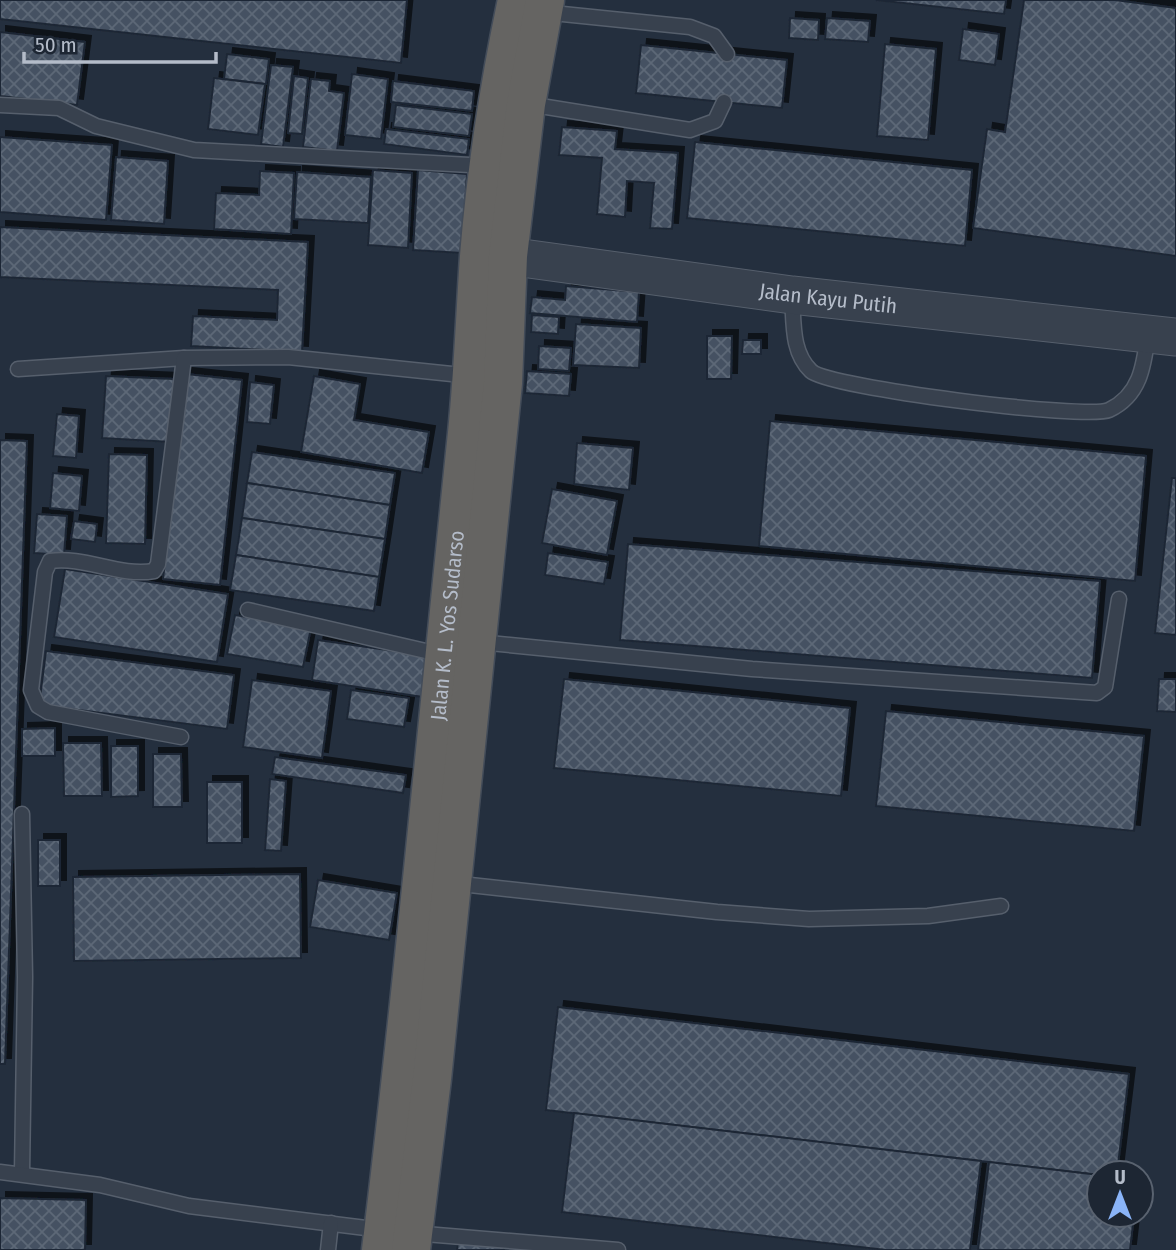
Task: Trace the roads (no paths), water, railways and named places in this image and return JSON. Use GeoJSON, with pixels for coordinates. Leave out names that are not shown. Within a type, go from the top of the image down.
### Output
{"type":"FeatureCollection","features":[{"type":"Feature","properties":{"kind":"highway","name":"Jalan K. L. Yos Sudarso"},"geometry":{"type":"LineString","coordinates":[[503,168],[526,104],[534,4]]}},
{"type":"Feature","properties":{"kind":"highway","name":"Jalan K. L. Yos Sudarso"},"geometry":{"type":"LineString","coordinates":[[397,1241],[432,1079],[450,883],[472,376],[494,256],[503,168],[499,85],[534,4]]}},
{"type":"Feature","properties":{"kind":"highway","name":"Jalan K. L. Yos Sudarso"},"geometry":{"type":"LineString","coordinates":[[397,1241],[403,1085],[459,648],[503,383],[494,256]]}},
{"type":"Feature","properties":{"kind":"street","name":"Jalan Kayu Putih"},"geometry":{"type":"LineString","coordinates":[[494,256],[792,295],[1162,335]]}},
{"type":"Feature","properties":{"kind":"lane"},"geometry":{"type":"LineString","coordinates":[[534,4],[690,27],[714,36],[727,54]]}},
{"type":"Feature","properties":{"kind":"lane"},"geometry":{"type":"LineString","coordinates":[[526,104],[690,130],[715,121],[724,102]]}},
{"type":"Feature","properties":{"kind":"lane"},"geometry":{"type":"LineString","coordinates":[[0,104],[59,107],[96,126],[194,150],[503,168]]}},
{"type":"Feature","properties":{"kind":"lane"},"geometry":{"type":"LineString","coordinates":[[792,295],[797,351],[813,373],[848,384],[990,406],[1108,411],[1128,396],[1162,335]]}},
{"type":"Feature","properties":{"kind":"lane"},"geometry":{"type":"LineString","coordinates":[[18,369],[184,358],[288,357],[472,376]]}},
{"type":"Feature","properties":{"kind":"lane"},"geometry":{"type":"LineString","coordinates":[[181,737],[48,712],[38,706],[32,690],[45,572],[50,561],[65,559],[141,573],[154,571],[158,564],[184,358]]}},
{"type":"Feature","properties":{"kind":"lane"},"geometry":{"type":"LineString","coordinates":[[248,610],[459,648],[1097,693],[1105,687],[1119,599]]}},
{"type":"Feature","properties":{"kind":"lane"},"geometry":{"type":"LineString","coordinates":[[22,814],[26,977],[22,1173]]}},
{"type":"Feature","properties":{"kind":"lane"},"geometry":{"type":"LineString","coordinates":[[450,883],[717,912],[809,919],[928,916],[1001,906]]}},
{"type":"Feature","properties":{"kind":"lane"},"geometry":{"type":"LineString","coordinates":[[0,1172],[100,1185],[189,1206],[331,1223],[397,1241],[618,1250]]}},
{"type":"Feature","properties":{"kind":"lane"},"geometry":{"type":"LineString","coordinates":[[328,1250],[331,1223]]}}]}
